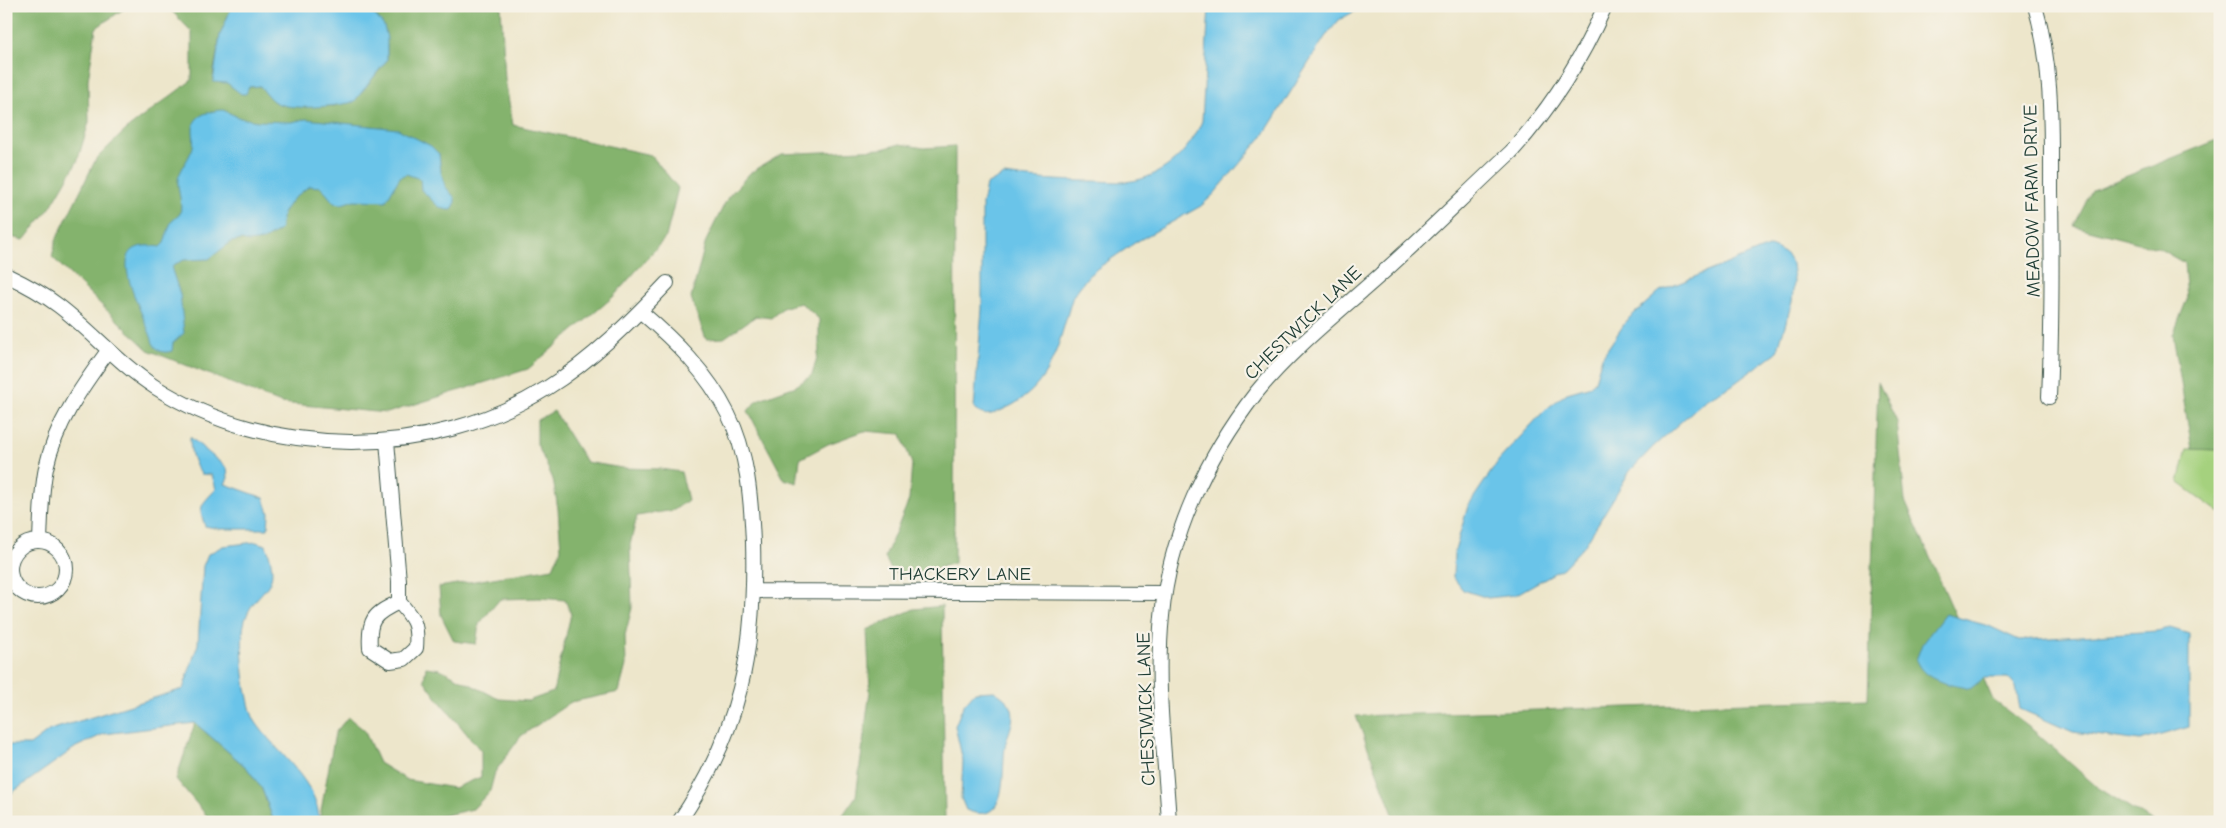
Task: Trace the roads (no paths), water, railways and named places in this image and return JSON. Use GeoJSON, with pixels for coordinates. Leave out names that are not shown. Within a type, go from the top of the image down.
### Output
{"type":"FeatureCollection","features":[{"type":"Feature","properties":{"kind":"street","name":"CHESTWICK LANE"},"geometry":{"type":"LineString","coordinates":[[1169,822],[1160,674],[1162,617],[1165,593],[1184,519],[1200,483],[1228,433],[1257,392],[1301,346],[1512,152],[1540,121],[1587,46],[1605,6]]}},
{"type":"Feature","properties":{"kind":"street","name":"MEADOW FARM DRIVE"},"geometry":{"type":"LineString","coordinates":[[2034,6],[2048,67],[2051,148],[2052,321],[2049,397]]}},
{"type":"Feature","properties":{"kind":"street"},"geometry":{"type":"LineString","coordinates":[[6,275],[29,286],[59,306],[108,351],[156,387],[218,417],[249,427],[315,440],[387,440],[440,432],[462,426],[526,400],[566,376],[640,311],[668,282]]}},
{"type":"Feature","properties":{"kind":"street"},"geometry":{"type":"LineString","coordinates":[[640,311],[692,359],[714,388],[739,442],[747,473],[752,514],[754,592],[748,656],[730,727],[699,793],[679,822]]}},
{"type":"Feature","properties":{"kind":"street"},"geometry":{"type":"LineString","coordinates":[[40,541],[43,484],[53,441],[69,407],[108,351]]}},
{"type":"Feature","properties":{"kind":"street"},"geometry":{"type":"LineString","coordinates":[[387,440],[399,581],[398,602]]}},
{"type":"Feature","properties":{"kind":"street"},"geometry":{"type":"LineString","coordinates":[[40,541],[57,548],[65,564],[65,574],[57,589],[49,594],[31,596],[16,587],[10,569],[11,560],[22,546],[40,541]]}},
{"type":"Feature","properties":{"kind":"street","name":"THACKERY LANE"},"geometry":{"type":"LineString","coordinates":[[754,592],[1165,593]]}},
{"type":"Feature","properties":{"kind":"water"},"geometry":{"type":"Polygon","coordinates":[[[232,6],[358,6],[376,16],[384,26],[387,38],[387,60],[354,102],[324,106],[289,106],[273,101],[260,86],[249,87],[246,94],[241,94],[227,83],[213,82],[220,35],[232,6]]]}},
{"type":"Feature","properties":{"kind":"water"},"geometry":{"type":"Polygon","coordinates":[[[1209,6],[1364,6],[1339,20],[1325,37],[1263,136],[1213,195],[1201,206],[1136,242],[1088,276],[1073,296],[1051,363],[1043,377],[1032,390],[1019,401],[1002,410],[991,414],[977,411],[974,408],[982,309],[982,204],[986,185],[1004,175],[1036,179],[1129,181],[1151,175],[1170,164],[1192,140],[1202,121],[1209,6]]]}},
{"type":"Feature","properties":{"kind":"water"},"geometry":{"type":"Polygon","coordinates":[[[223,110],[240,118],[258,121],[291,122],[306,119],[398,129],[431,146],[439,154],[445,186],[455,198],[455,204],[452,210],[438,206],[421,190],[420,179],[406,174],[400,177],[386,201],[354,200],[342,204],[334,203],[321,187],[309,186],[292,200],[283,213],[280,230],[264,240],[231,242],[209,259],[184,260],[173,265],[172,270],[180,294],[184,333],[173,343],[172,351],[161,351],[153,343],[129,280],[127,265],[130,253],[140,247],[160,247],[164,243],[171,222],[180,214],[181,205],[178,179],[192,149],[194,124],[204,114],[223,110]]]}},
{"type":"Feature","properties":{"kind":"water"},"geometry":{"type":"Polygon","coordinates":[[[1768,247],[1776,248],[1786,254],[1792,264],[1794,281],[1792,302],[1777,352],[1731,386],[1705,400],[1653,447],[1630,471],[1585,545],[1563,568],[1515,595],[1488,598],[1463,590],[1453,577],[1454,554],[1468,506],[1499,460],[1545,410],[1567,393],[1588,387],[1595,381],[1602,357],[1627,320],[1660,291],[1768,247]]]}},
{"type":"Feature","properties":{"kind":"water"},"geometry":{"type":"Polygon","coordinates":[[[190,437],[227,468],[228,478],[225,484],[264,498],[269,513],[268,529],[220,529],[205,526],[202,513],[203,505],[216,489],[212,475],[201,474],[192,457],[190,437]]]}},
{"type":"Feature","properties":{"kind":"water"},"geometry":{"type":"Polygon","coordinates":[[[256,542],[266,545],[272,572],[267,587],[250,608],[243,627],[243,663],[249,705],[255,721],[295,768],[312,794],[317,807],[319,822],[274,822],[262,789],[247,768],[195,723],[104,734],[76,747],[6,797],[6,745],[30,745],[50,730],[183,689],[198,644],[203,566],[208,554],[223,546],[256,542]]]}},
{"type":"Feature","properties":{"kind":"water"},"geometry":{"type":"Polygon","coordinates":[[[1945,614],[1989,626],[2019,640],[2157,631],[2170,628],[2189,634],[2189,727],[2140,741],[2073,732],[2020,709],[2016,687],[2008,678],[1984,678],[1970,689],[1931,678],[1916,660],[1922,644],[1945,614]]]}},
{"type":"Feature","properties":{"kind":"water"},"geometry":{"type":"Polygon","coordinates":[[[994,691],[1009,704],[1013,717],[1005,748],[1003,782],[997,804],[990,811],[980,813],[966,810],[961,798],[963,761],[955,726],[963,706],[975,692],[994,691]]]}}]}
